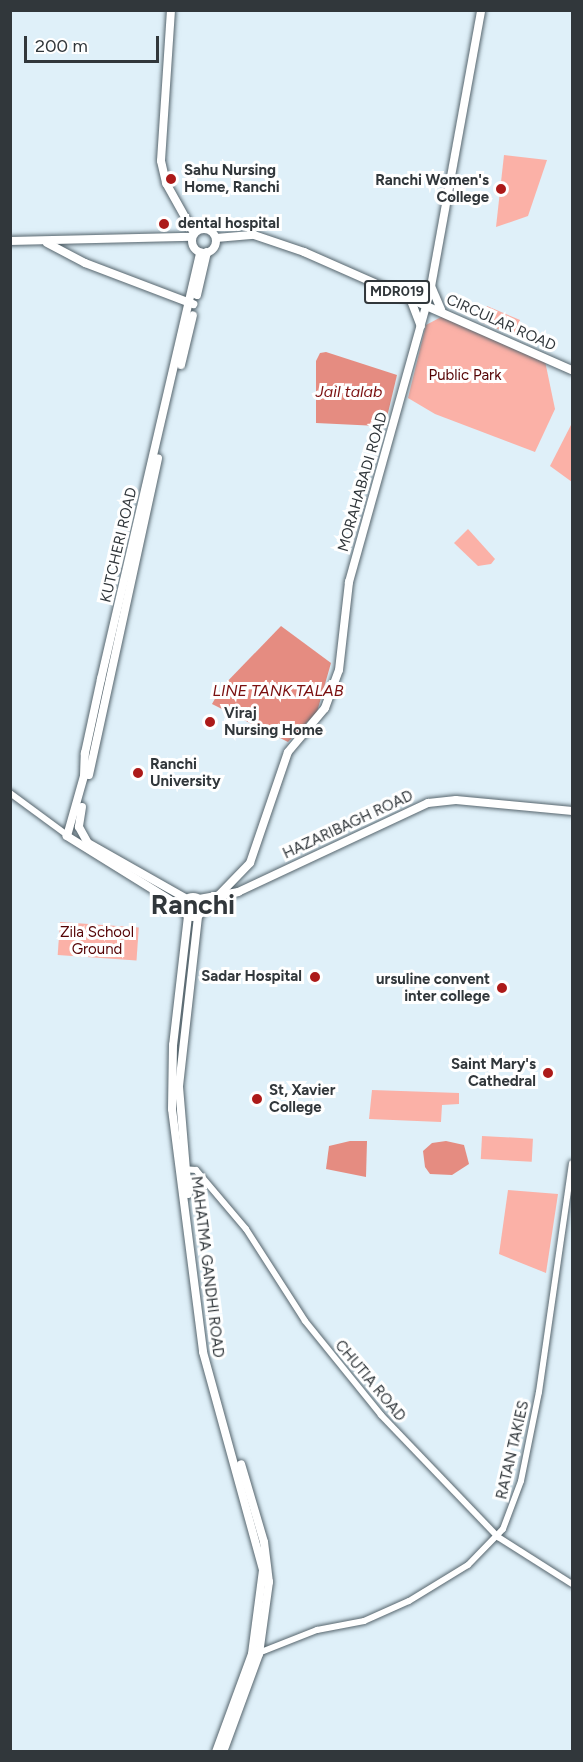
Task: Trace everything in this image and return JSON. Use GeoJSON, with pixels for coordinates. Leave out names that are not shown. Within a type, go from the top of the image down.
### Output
{"type":"FeatureCollection","features":[{"type":"Feature","properties":{"kind":"main road"},"geometry":{"type":"LineString","coordinates":[[171,10],[161,161],[166,183],[193,235],[193,246],[203,252],[214,247],[216,238]]}},
{"type":"Feature","properties":{"kind":"main road","name":"MORAHABADI ROAD"},"geometry":{"type":"LineString","coordinates":[[215,897],[250,863],[288,752],[330,696],[339,670],[349,582],[427,305],[481,10]]}},
{"type":"Feature","properties":{"kind":"main road"},"geometry":{"type":"LineString","coordinates":[[181,215],[181,236]]}},
{"type":"Feature","properties":{"kind":"main road","name":"CIRCULAR ROAD"},"geometry":{"type":"LineString","coordinates":[[193,235],[207,229],[216,238],[245,234],[269,239],[442,311],[573,369]]}},
{"type":"Feature","properties":{"kind":"main road"},"geometry":{"type":"LineString","coordinates":[[10,241],[45,242],[193,235]]}},
{"type":"Feature","properties":{"kind":"main road"},"geometry":{"type":"LineString","coordinates":[[45,242],[85,263],[193,304],[102,704],[79,827],[85,839],[144,876],[187,899],[200,899],[204,908]]}},
{"type":"Feature","properties":{"kind":"main road","name":"KUTCHERI ROAD"},"geometry":{"type":"LineString","coordinates":[[68,837],[84,776],[85,753],[100,679],[193,304],[203,252]]}},
{"type":"Feature","properties":{"kind":"main road"},"geometry":{"type":"LineString","coordinates":[[430,288],[442,311],[422,327],[412,299],[430,288]]}},
{"type":"Feature","properties":{"kind":"main road","name":"HAZARIBAGH ROAD"},"geometry":{"type":"LineString","coordinates":[[200,899],[238,892],[428,803],[456,800],[573,811]]}},
{"type":"Feature","properties":{"kind":"main road"},"geometry":{"type":"LineString","coordinates":[[68,837],[183,908],[188,916],[198,916],[215,897]]}},
{"type":"Feature","properties":{"kind":"main road"},"geometry":{"type":"LineString","coordinates":[[183,908],[187,899]]}},
{"type":"Feature","properties":{"kind":"main road","name":"MAHATMA GANDHI ROAD"},"geometry":{"type":"LineString","coordinates":[[188,916],[171,1079],[207,1352],[267,1558],[268,1597],[255,1654],[223,1752]]}},
{"type":"Feature","properties":{"kind":"main road","name":"MAHATMA GANDHI ROAD"},"geometry":{"type":"LineString","coordinates":[[183,1169],[179,1080],[198,916]]}},
{"type":"Feature","properties":{"kind":"main road","name":"MAHATMA GANDHI ROAD"},"geometry":{"type":"LineString","coordinates":[[216,1752],[255,1654]]}},
{"type":"Feature","properties":{"kind":"street"},"geometry":{"type":"LineString","coordinates":[[10,794],[68,837]]}},
{"type":"Feature","properties":{"kind":"street","name":"RATAN TAKIES"},"geometry":{"type":"LineString","coordinates":[[255,1654],[317,1630],[364,1621],[391,1610],[445,1580],[498,1537],[521,1481],[539,1392],[573,1163]]}},
{"type":"Feature","properties":{"kind":"street","name":"CHUTIA ROAD"},"geometry":{"type":"LineString","coordinates":[[183,1169],[196,1170],[246,1229],[305,1321],[381,1415],[498,1537],[573,1584]]}},
{"type":"Feature","properties":{"kind":"green space"},"geometry":{"type":"Polygon","coordinates":[[[504,155],[547,160],[528,216],[496,227],[504,155]]]}},
{"type":"Feature","properties":{"kind":"green space"},"geometry":{"type":"Polygon","coordinates":[[[487,306],[520,320],[513,336],[480,322],[487,306]]]}},
{"type":"Feature","properties":{"kind":"green space","name":"Public Park"},"geometry":{"type":"Polygon","coordinates":[[[443,316],[545,361],[555,409],[535,452],[435,414],[408,398],[426,325],[443,316]]]}},
{"type":"Feature","properties":{"kind":"green space"},"geometry":{"type":"Polygon","coordinates":[[[572,423],[572,482],[550,466],[572,423]]]}},
{"type":"Feature","properties":{"kind":"green space"},"geometry":{"type":"Polygon","coordinates":[[[468,529],[495,559],[491,564],[478,566],[454,543],[468,529]]]}},
{"type":"Feature","properties":{"kind":"green space","name":"Zila School Ground"},"geometry":{"type":"Polygon","coordinates":[[[60,922],[139,928],[137,960],[58,955],[60,922]]]}},
{"type":"Feature","properties":{"kind":"green space"},"geometry":{"type":"Polygon","coordinates":[[[372,1090],[459,1093],[459,1104],[442,1105],[441,1122],[369,1119],[372,1090]]]}},
{"type":"Feature","properties":{"kind":"green space"},"geometry":{"type":"Polygon","coordinates":[[[482,1136],[533,1139],[532,1162],[481,1159],[482,1136]]]}},
{"type":"Feature","properties":{"kind":"green space"},"geometry":{"type":"Polygon","coordinates":[[[508,1190],[558,1194],[546,1273],[499,1254],[508,1190]]]}},
{"type":"Feature","properties":{"kind":"water","name":"Jail talab"},"geometry":{"type":"Polygon","coordinates":[[[326,352],[397,375],[387,417],[378,426],[316,423],[316,361],[320,353],[326,352]]]}},
{"type":"Feature","properties":{"kind":"water","name":"LINE TANK TALAB"},"geometry":{"type":"Polygon","coordinates":[[[281,626],[331,663],[317,712],[288,742],[212,704],[221,688],[281,626]]]}},
{"type":"Feature","properties":{"kind":"water"},"geometry":{"type":"Polygon","coordinates":[[[350,1141],[367,1141],[366,1177],[326,1169],[329,1146],[350,1141]]]}},
{"type":"Feature","properties":{"kind":"water"},"geometry":{"type":"Polygon","coordinates":[[[446,1141],[464,1145],[469,1164],[452,1175],[430,1174],[425,1167],[423,1151],[432,1143],[446,1141]]]}},
{"type":"Feature","properties":{"kind":"place","name":"Sahu Nursing Home, Ranchi"},"geometry":{"type":"Point","coordinates":[171,179]}},
{"type":"Feature","properties":{"kind":"place","name":"Ranchi Women's College"},"geometry":{"type":"Point","coordinates":[501,189]}},
{"type":"Feature","properties":{"kind":"place","name":"dental hospital"},"geometry":{"type":"Point","coordinates":[164,224]}},
{"type":"Feature","properties":{"kind":"place","name":"Viraj Nursing Home"},"geometry":{"type":"Point","coordinates":[210,722]}},
{"type":"Feature","properties":{"kind":"place","name":"Ranchi University"},"geometry":{"type":"Point","coordinates":[138,773]}},
{"type":"Feature","properties":{"kind":"place","name":"Sadar Hospital"},"geometry":{"type":"Point","coordinates":[315,977]}},
{"type":"Feature","properties":{"kind":"place","name":"ursuline convent inter college"},"geometry":{"type":"Point","coordinates":[502,988]}},
{"type":"Feature","properties":{"kind":"place","name":"Saint Mary's Cathedral"},"geometry":{"type":"Point","coordinates":[548,1073]}},
{"type":"Feature","properties":{"kind":"place","name":"St, Xavier College"},"geometry":{"type":"Point","coordinates":[257,1099]}},
{"type":"Feature","properties":{"kind":"district","name":"Ranchi"},"geometry":{"type":"Point","coordinates":[193,905]}}]}
